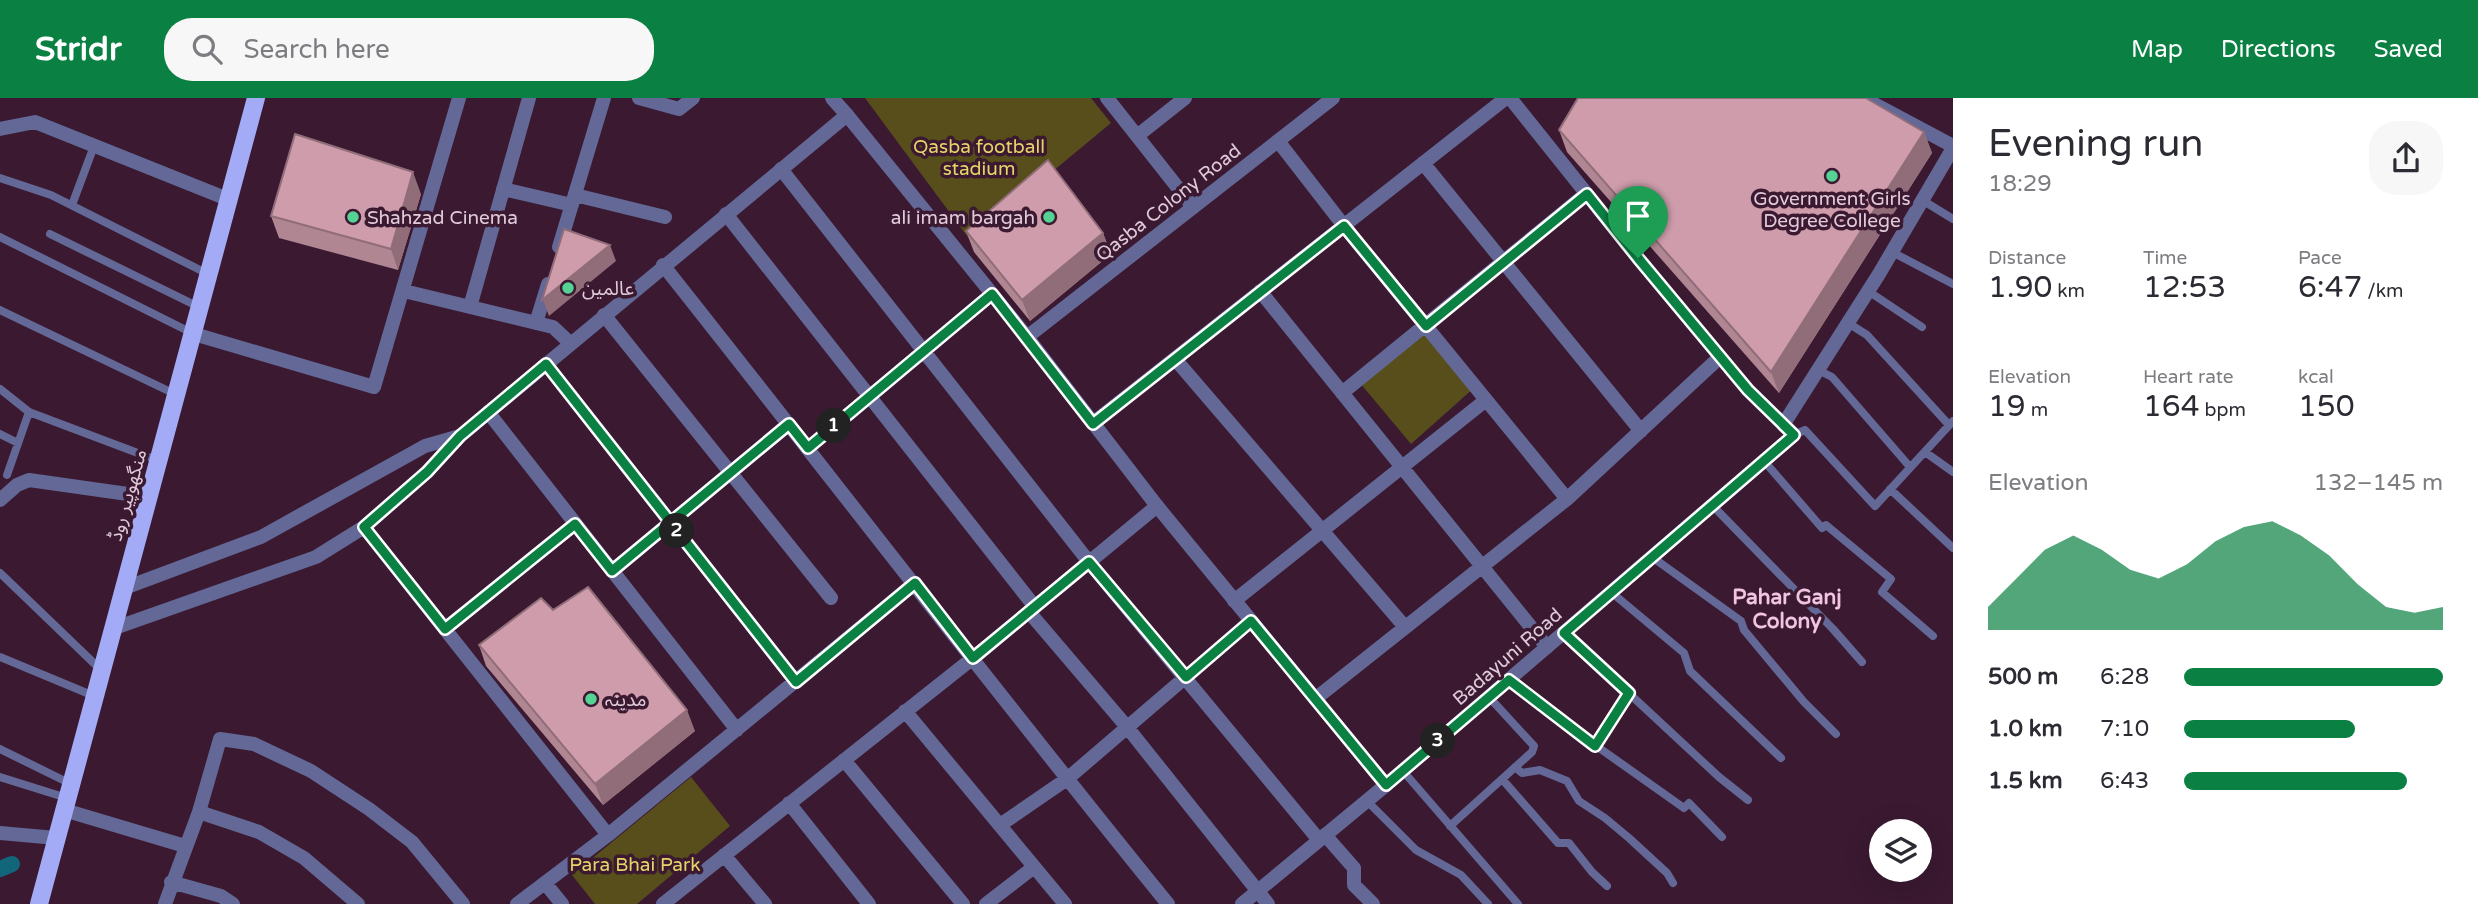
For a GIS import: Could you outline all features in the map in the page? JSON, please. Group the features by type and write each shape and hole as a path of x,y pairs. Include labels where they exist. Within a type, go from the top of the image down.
{"main road":[{"name":"منگھوپیر روڈ","path":"39,904 256,98"}],"street":[{"path":"194,334 374,387 459,98"},
{"path":"470,307 529,98"},
{"path":"536,323 604,98"},
{"path":"639,98 679,109 693,98"},
{"path":"832,98 1027,337 1157,506 1386,785"},
{"path":"1107,98 1193,207"},
{"path":"1137,136 1185,98"},
{"name":"Qasba Colony Road","path":"1027,337 1333,98"},
{"path":"1093,424 1508,98 1720,357 1748,390 1789,430"},
{"path":"1864,98 1953,148"},
{"path":"112,629 316,557 364,527 427,472 460,436 488,412 847,115"},
{"path":"0,129 35,122 230,200"},
{"path":"1278,141 1567,499"},
{"name":"Badayuni Road","path":"1242,904 1386,785 1764,461 1789,430 1818,370 1953,148"},
{"path":"1423,163 1641,431"},
{"path":"781,169 1089,562 1322,838 1354,868 1354,885 1373,904"},
{"path":"503,189 665,217"},
{"path":"1342,393 1587,194"},
{"path":"726,214 1032,609 1268,904"},
{"path":"663,265 1168,904"},
{"path":"404,290 552,327 570,343"},
{"path":"1260,292 1547,647"},
{"path":"808,448 992,294"},
{"path":"604,315 831,597"},
{"path":"1315,699 1567,499 1720,357"},
{"path":"1175,359 1405,628"},
{"path":"546,364 796,682"},
{"path":"1234,601 1486,400"},
{"path":"488,412 737,730"},
{"path":"612,571 789,424"},
{"path":"122,589 261,537 425,446 460,436"},
{"path":"0,500 8,478 149,497"},
{"path":"664,904 973,658 1157,506"},
{"path":"445,629 575,524"},
{"path":"364,527 608,835"},
{"path":"517,904 608,835 915,583"},
{"path":"1000,825 1067,779 1251,621"},
{"path":"905,711 1065,904"},
{"path":"165,904 199,812 220,738 254,744 311,771 369,809 412,842 463,904"},
{"path":"844,760 963,904"},
{"path":"67,797 186,846"},
{"path":"789,803 869,904"},
{"path":"199,812 259,832 304,858 358,904"},
{"path":"0,833 56,838"},
{"path":"724,855 765,904"},
{"path":"986,904 1034,867"},
{"path":"171,882 221,896 233,904"},
{"path":"545,883 562,904"}],"lane":[{"path":"72,205 94,146"},
{"path":"0,178 51,195 210,275"},
{"path":"1922,200 1953,219"},
{"path":"50,234 201,309"},
{"path":"0,237 194,334"},
{"path":"1892,252 1953,284"},
{"path":"1868,291 1922,327"},
{"path":"0,310 177,395"},
{"path":"1789,430 1805,430 1875,506 1951,423 1867,335 1848,323"},
{"path":"1818,370 1832,377 1910,467"},
{"path":"0,389 29,412 159,461"},
{"path":"8,478 29,412"},
{"path":"0,434 18,443"},
{"path":"1925,452 1953,472"},
{"path":"1764,461 1822,528 1826,525 1891,579 1882,592 1933,636"},
{"path":"1890,489 1953,548"},
{"path":"1712,505 1862,662"},
{"path":"1652,557 1741,621 1744,630 1804,702 1836,734"},
{"path":"0,573 101,670"},
{"path":"1611,592 1684,653 1690,671 1781,758"},
{"path":"1564,633 1719,777 1748,800"},
{"path":"0,657 94,696"},
{"path":"1509,680 1595,746 1684,808 1689,803 1722,837"},
{"path":"1595,746 1629,693"},
{"path":"1450,826 1532,752 1534,746 1489,697"},
{"path":"0,749 67,797"},
{"path":"1516,767 1522,772 1540,770 1567,781 1579,801 1629,838 1667,873 1672,883"},
{"path":"1402,771 1518,904"},
{"path":"0,778 67,797"},
{"path":"1502,779 1559,843 1569,843 1607,886"},
{"path":"1367,801 1416,850 1461,874 1488,904"}],"green space":[{"name":"Qasba football stadium","path":"865,98 1091,98 1111,123 970,240"},
{"path":"1426,333 1475,387 1411,444 1360,383"},
{"name":"Para Bhai Park","path":"691,777 730,826 637,904 595,904 572,875"}],"building":[{"name":"Government Girls Degree College","path":"1578,98 1866,98 1924,132 1771,372 1559,130"},
{"name":"Shahzad Cinema","path":"295,134 413,172 391,249 271,216"},
{"name":"ali imam bargah","path":"1048,160 1103,233 1022,300 966,231"},
{"path":"564,229 610,245 542,300"},
{"name":"مدینہ","path":"588,587 687,710 595,784 479,645 541,598 553,610"}],"waterway":[{"path":"0,869 12,864"}],"place":[{"name":"Government Girls Degree College","path":"1832,176"},
{"name":"Shahzad Cinema","path":"353,217"},
{"name":"ali imam bargah","path":"1049,217"},
{"name":"عالمین","path":"568,288"},
{"name":"مدینہ","path":"591,699"}],"district":[{"name":"Pahar Ganj Colony","path":"1787,609"}],"route":[{"path":"1638,258 1587,194 1426,326 1344,226 1093,424 992,294 808,448 789,424 731,472 671,522 612,571 575,524 445,629 364,527 427,472 460,436 546,364 671,522 796,682 915,583 973,658 1089,562 1186,677 1251,621 1386,785 1509,680 1595,746 1629,693 1564,633 1794,435 1748,390 1638,258"}]}
